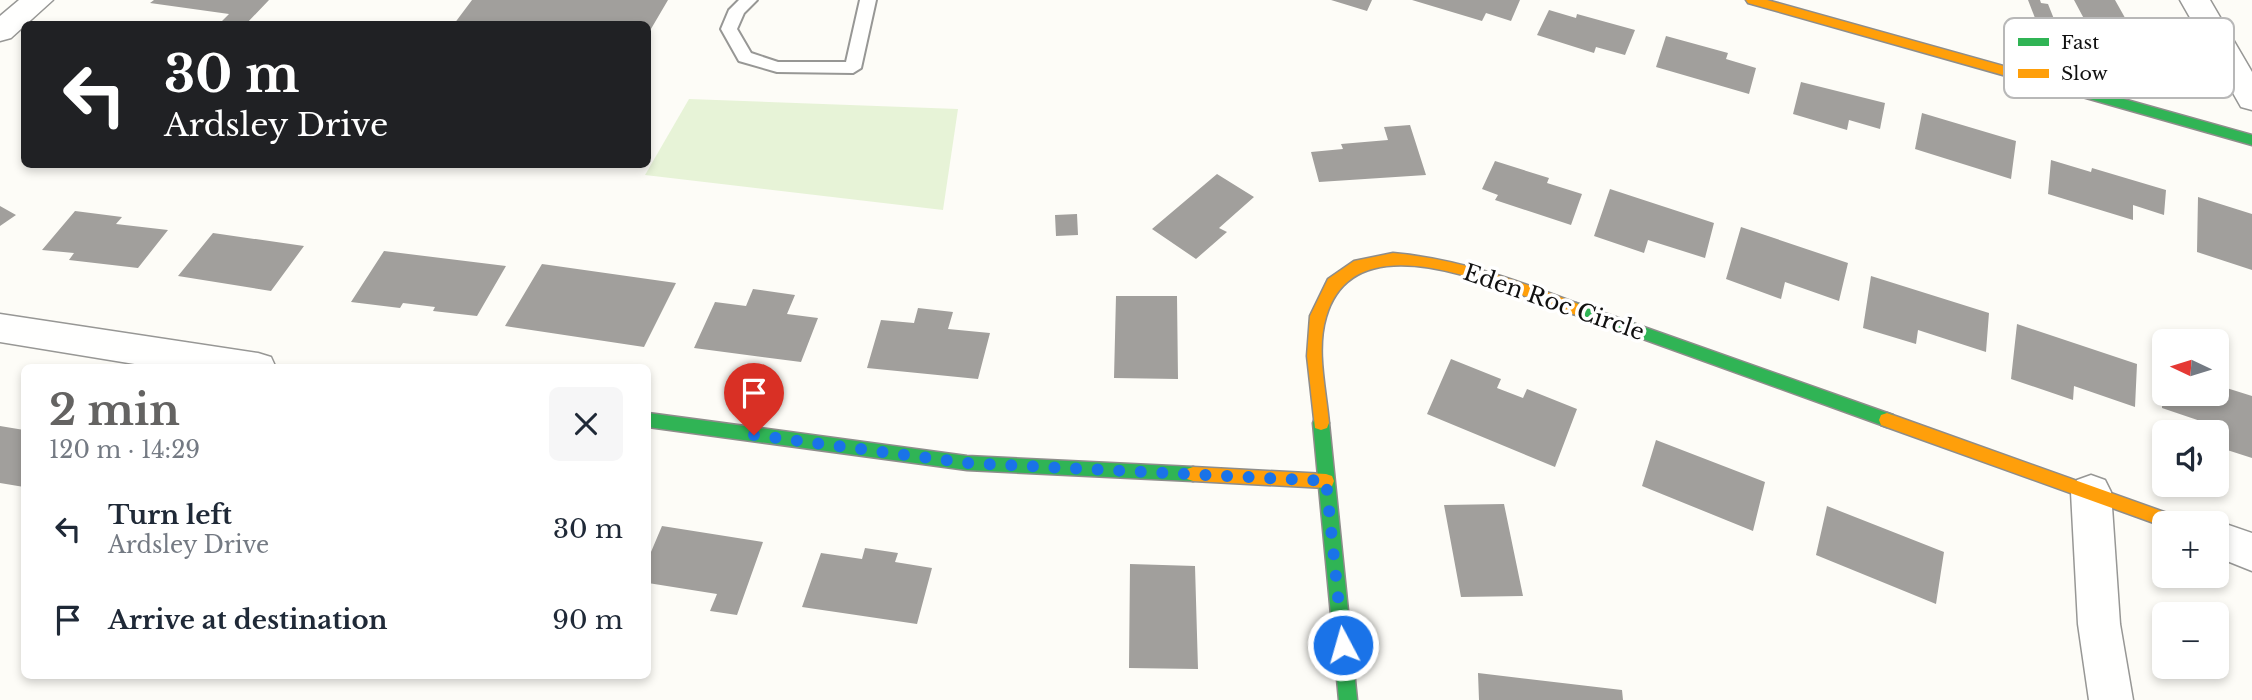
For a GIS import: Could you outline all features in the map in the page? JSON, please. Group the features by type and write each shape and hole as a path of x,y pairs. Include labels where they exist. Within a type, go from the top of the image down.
{"street":[{"path":"0,31 38,0"},
{"path":"1752,0 1800,7 2004,67"},
{"path":"2195,0 2205,18"},
{"path":"2234,68 2252,99"},
{"path":"2109,98 2252,140"},
{"name":"Eden Roc Circle","path":"1348,700 1315,357 1318,315 1325,296 1343,270 1369,260 1406,258 1466,270 2152,515"},
{"path":"0,328 232,364"},
{"path":"651,420 967,463 1326,481"},
{"path":"2091,492 2099,624 2111,700"},
{"path":"2229,543 2252,552"}],"lane":[{"path":"749,0 737,10 729,29 745,57 777,66 853,68 868,0"}],"green space":[{"path":"689,99 958,109 943,210 645,175"}],"building":[{"path":"154,0 269,0 249,21 222,21 229,14 150,3"},
{"path":"472,0 668,0 651,29 651,21 456,21"},
{"path":"1331,0 1372,0 1367,11"},
{"path":"1412,0 1520,0 1511,21 1486,13 1482,21"},
{"path":"2028,0 2040,0 2041,3 2048,4 2054,18 2035,18"},
{"path":"2074,0 2115,0 2125,18 2084,18"},
{"path":"1549,10 1576,18 1577,14 1635,30 1625,55 1596,47 1594,53 1537,35"},
{"path":"1666,36 1728,53 1726,59 1756,68 1749,94 1656,67"},
{"path":"1801,82 1885,103 1880,129 1849,120 1847,130 1793,114"},
{"path":"1922,113 2016,141 2011,179 1915,149"},
{"path":"1410,125 1426,175 1319,182 1311,152 1343,149 1341,144 1388,140 1384,127"},
{"path":"2051,160 2091,172 2092,168 2166,190 2164,215 2133,205 2133,220 2048,194"},
{"path":"1495,161 1549,178 1547,183 1582,194 1571,225 1495,200 1498,195 1482,189"},
{"path":"1217,174 1254,197 1219,228 1227,232 1196,259 1152,229"},
{"path":"1610,189 1714,223 1705,258 1648,240 1644,253 1594,236"},
{"path":"2198,197 2252,214 2252,270 2197,252"},
{"path":"0,206 16,215 0,226"},
{"path":"75,211 122,217 116,224 168,230 138,268 69,260 74,253 42,250"},
{"path":"1077,214 1078,235 1056,236 1055,215"},
{"path":"1741,227 1848,263 1839,301 1785,282 1781,299 1726,279"},
{"path":"213,233 304,246 271,291 178,276"},
{"path":"384,251 506,266 477,316 433,311 435,307 403,303 400,308 351,302"},
{"path":"542,264 676,283 644,347 505,326"},
{"path":"1871,276 1989,313 1986,352 1918,330 1916,344 1863,328"},
{"path":"753,289 795,295 787,314 818,318 801,362 694,348 715,302 746,306"},
{"path":"1116,296 1177,296 1178,379 1114,378"},
{"path":"918,308 953,312 948,329 990,333 978,379 867,368 881,320 914,323"},
{"path":"2017,324 2137,364 2135,407 2074,386 2073,400 2011,379"},
{"path":"1451,359 1501,379 1497,388 1523,398 1527,389 1577,409 1555,467 1427,414"},
{"path":"2230,389 2252,396 2252,458 2229,451 2229,420 2197,420 2162,408 2230,406"},
{"path":"0,426 21,430 21,486 0,483"},
{"path":"1656,440 1765,482 1753,531 1642,486"},
{"path":"1504,504 1523,596 1461,597 1444,505"},
{"path":"1827,506 1944,552 1936,604 1816,555"},
{"path":"662,526 763,542 737,615 710,611 717,594 651,583 651,552"},
{"path":"865,548 898,553 895,562 932,568 917,624 802,607 821,553 862,559"},
{"path":"1130,564 1195,566 1198,669 1129,668"},
{"path":"1478,673 1622,690 1623,700 1479,700"}],"traffic: fast":[{"path":"2102,98 2252,140"},
{"path":"1576,309 1887,420"},
{"path":"651,420 967,463 1193,474"},
{"path":"1321,423 1348,700"}],"traffic: slow":[{"path":"1752,0 2004,71"},
{"path":"1321,423 1315,356 1318,316 1333,283 1359,265 1393,259 1432,262 1512,285 1576,309"},
{"path":"1887,420 2152,515"},
{"path":"1193,474 1326,481"}],"route":[{"path":"754,435 967,463 1326,481 1343,645"}]}
